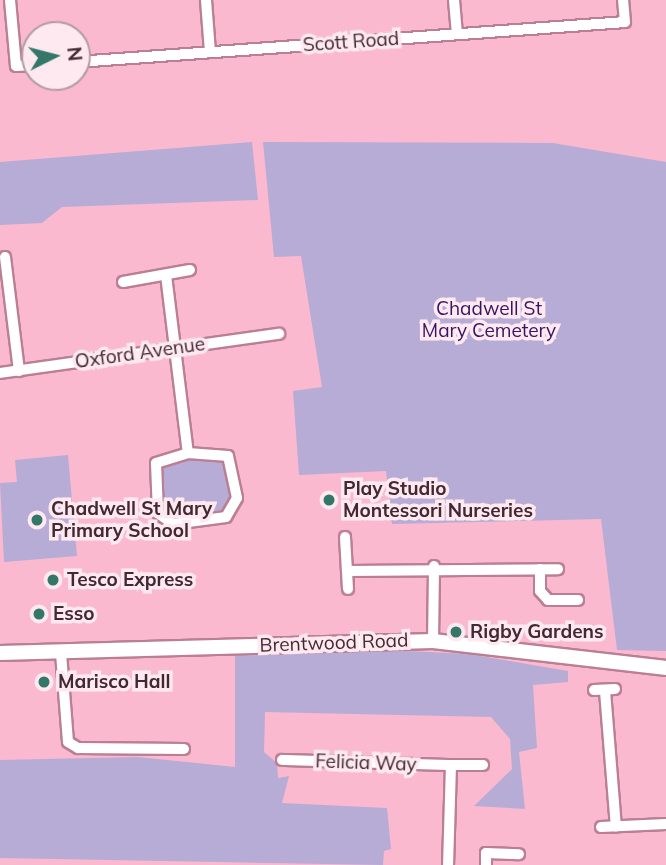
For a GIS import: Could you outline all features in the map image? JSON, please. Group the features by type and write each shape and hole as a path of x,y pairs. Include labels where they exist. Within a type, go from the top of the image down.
{"street":[{"path":"10,0 16,66 21,66"},
{"path":"206,0 210,52"},
{"path":"454,0 457,34"},
{"name":"Scott Road","path":"91,61 625,22 623,0"},
{"path":"5,257 19,371"},
{"path":"123,282 190,271"},
{"path":"166,275 188,453"},
{"name":"Oxford Avenue","path":"0,373 279,334"},
{"path":"188,453 228,456 237,498 226,517 173,524 158,513 156,463 188,453"},
{"path":"345,537 348,589"},
{"path":"348,570 433,566 558,569"},
{"path":"433,566 433,641"},
{"path":"540,569 540,591 548,600 578,600"},
{"name":"Brentwood Road","path":"0,653 433,641 666,668"},
{"path":"61,653 68,742 78,748 184,749"},
{"path":"605,690 616,827"},
{"name":"Felicia Way","path":"282,760 483,765"},
{"path":"448,865 451,765"},
{"path":"601,827 666,824"},
{"path":"485,865 486,853 519,854"}],"green space":[{"path":"252,142 258,200 62,207 42,223 0,225 0,162"},
{"name":"Chadwell St Mary Cemetery","path":"263,142 553,143 666,162 666,651 617,650 601,519 392,524 386,471 299,475 293,391 322,387 301,256 274,257"},
{"name":"Chadwell St Mary Primary School","path":"68,455 77,556 4,562 0,483 17,482 15,460"},
{"path":"166,455 228,456 237,498 226,517 164,520 156,463"},
{"path":"366,649 469,654 568,671 568,682 533,685 537,748 519,752 525,809 474,806 512,769 510,739 491,717 265,712 264,752 277,763 278,778 289,776 282,803 387,808 391,849 384,851 383,865 0,858 0,760 138,757 235,767 235,656"}],"place":[{"name":"Play Studio Montessori Nurseries","path":"329,500"},
{"name":"Chadwell St Mary Primary School","path":"37,520"},
{"name":"Tesco Express","path":"53,580"},
{"name":"Esso","path":"39,614"},
{"name":"Rigby Gardens","path":"456,632"},
{"name":"Marisco Hall","path":"44,682"}]}
